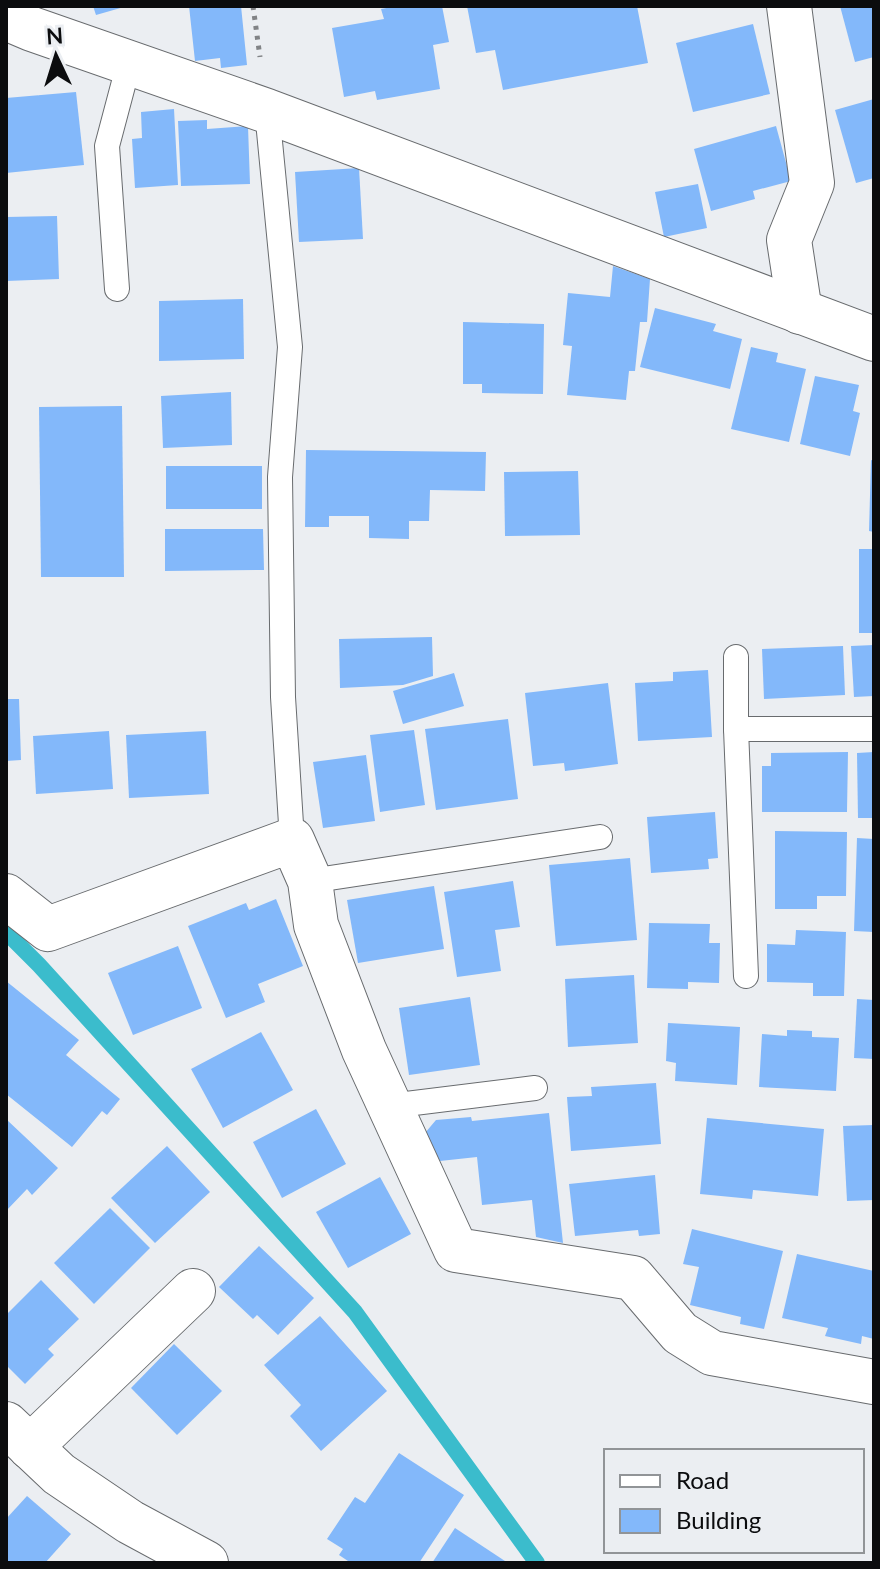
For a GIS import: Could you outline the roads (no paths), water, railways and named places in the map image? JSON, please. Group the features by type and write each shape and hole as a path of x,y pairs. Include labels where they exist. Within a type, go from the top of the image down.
{"street":[{"path":"789,6 812,183 789,240 800,312"},
{"path":"6,18 267,111 874,339"},
{"path":"6,896 48,929 292,840 310,881 316,925 364,1050 456,1250 633,1278 680,1333 712,1353 874,1382"},
{"path":"193,1291 18,1435 59,1474 130,1522 206,1563"}],"lane":[{"path":"117,289 107,146 129,63"},
{"path":"267,111 290,347 280,477 283,697 292,840"},
{"path":"736,657 746,976"},
{"path":"736,729 874,729"},
{"path":"310,881 600,837"},
{"path":"390,1106 535,1088"}],"waterway":[{"path":"6,932 355,1312 537,1563"}]}
